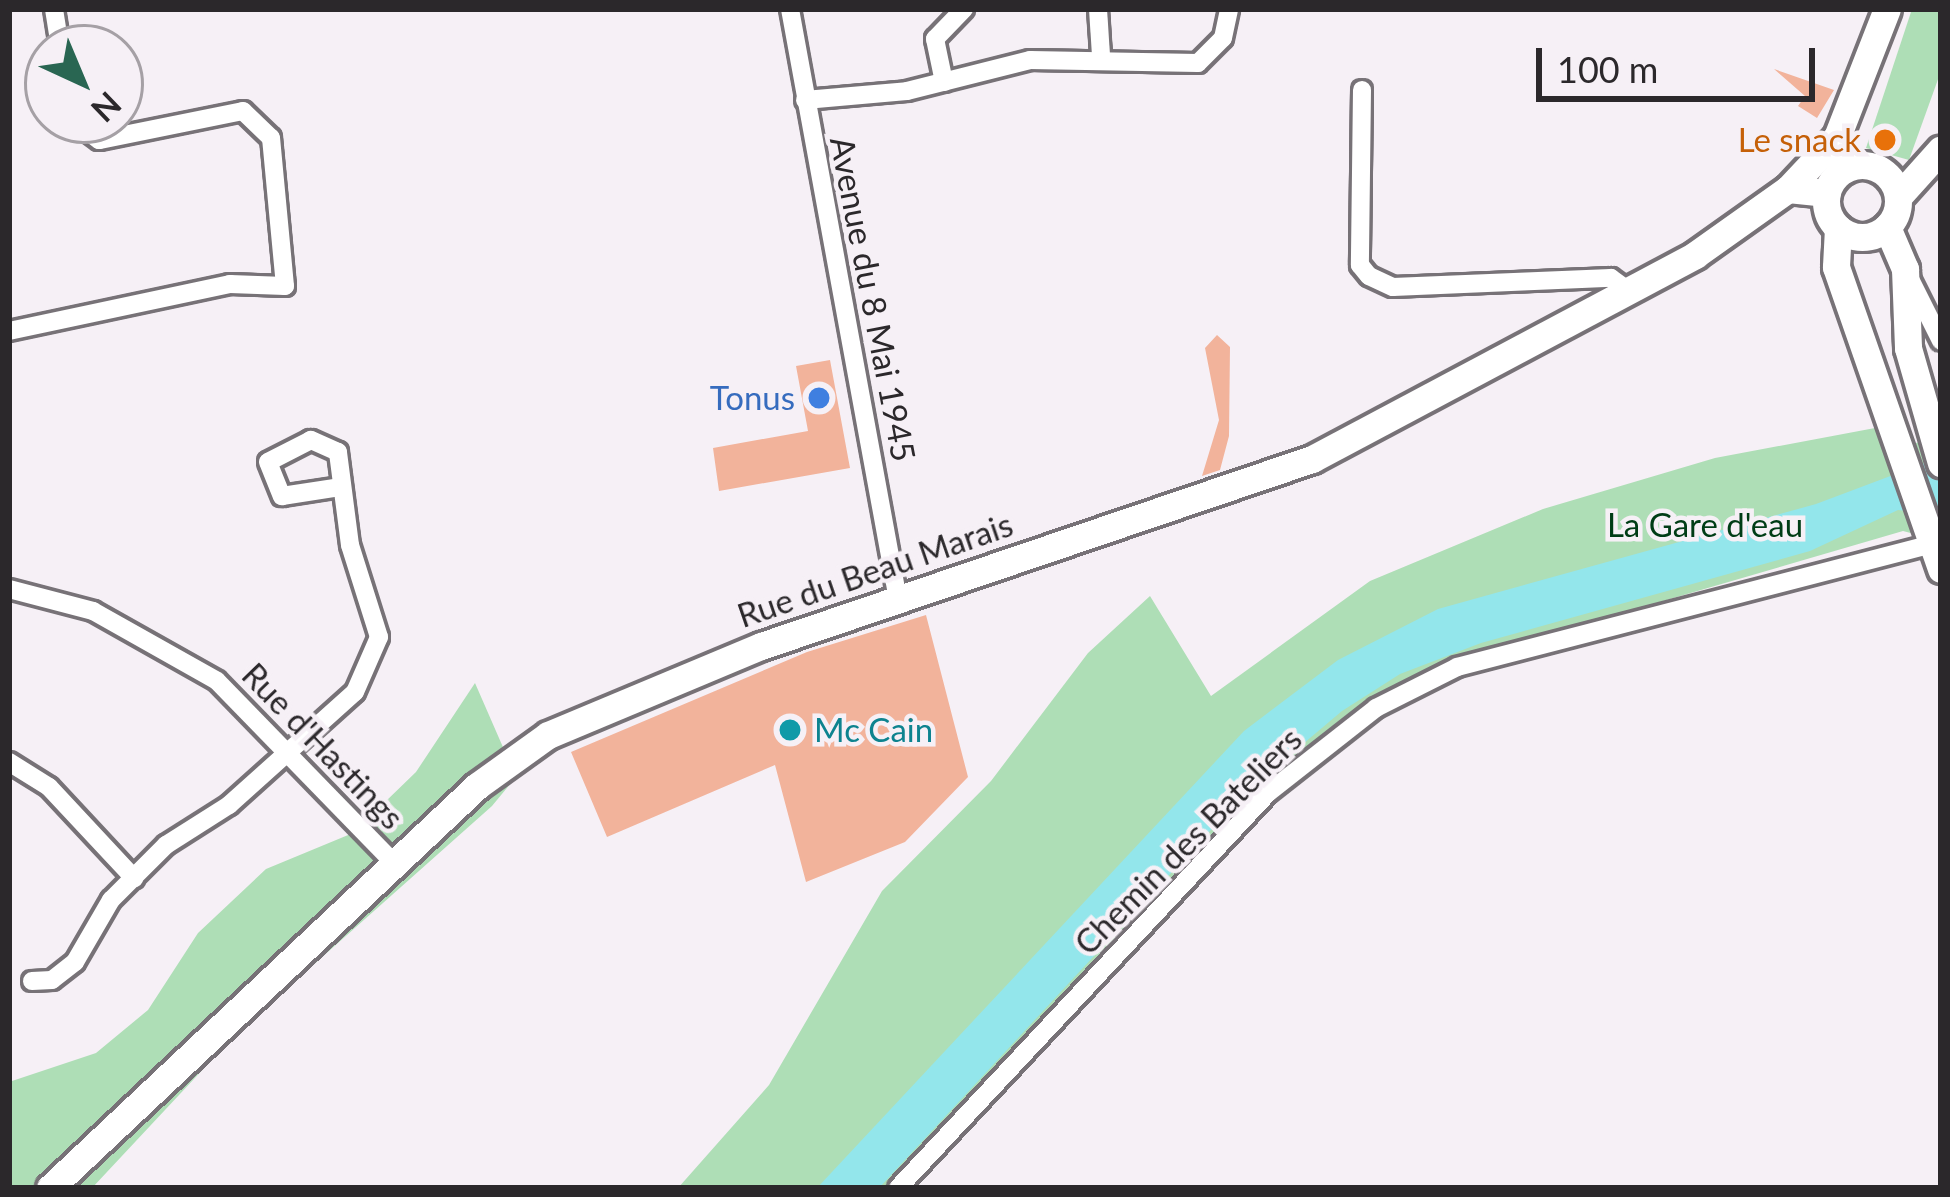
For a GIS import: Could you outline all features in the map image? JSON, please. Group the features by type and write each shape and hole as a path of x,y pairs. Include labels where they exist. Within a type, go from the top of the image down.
{"street":[{"name":"Avenue du 8 Mai 1945","path":"790,9 898,600"},
{"path":"944,82 935,39 964,9"},
{"path":"1098,9 1101,55"},
{"path":"805,100 944,82 1030,60 1101,55 1198,63 1223,38 1229,9"},
{"path":"1887,9 1837,137 1836,267 1903,446 1934,546"},
{"path":"1362,90 1360,265 1369,276 1393,287 1611,278 1630,291"},
{"path":"9,331 230,284 285,286 271,138 243,111 144,131"},
{"name":"Rue du Beau Marais","path":"50,1188 395,864 548,735 898,600 1312,459 1630,291 1788,189 1837,137"},
{"path":"1941,148 1898,197 1887,227 1941,341"},
{"path":"1788,189 1882,171 1898,197"},
{"path":"1838,228 1858,237 1887,227"},
{"path":"1905,269 1908,348 1941,463"},
{"path":"32,980 52,980 75,962 134,878 355,692 379,637 341,487"},
{"name":"Chemin des Bateliers","path":"898,1188 1269,792 1376,708 1457,667 1934,546"},
{"name":"Rue d'Hastings","path":"9,589 93,611 166,646 290,749 395,864"},
{"path":"9,763 50,787 134,878"}],"green space":[{"path":"1912,9 1941,9 1941,71 1909,160 1866,148"},
{"name":"La Gare d'eau","path":"1875,428 1885,453 1941,435 1941,541 1903,531 1478,655 1286,768 889,1188 678,1188 769,1085 882,891 991,781 1088,653 1150,596 1211,696 1370,581 1543,509 1715,458"},
{"path":"475,683 516,777 492,806 237,1033 92,1188 9,1188 9,1082 96,1053 148,1010 198,933 266,869 353,833 416,772"}],"water":[{"path":"1941,457 1941,515 1898,510 1810,551 1481,643 1400,674 1342,711 1246,792 879,1188 817,1188 1244,731 1338,660 1438,609 1816,504"}],"building":[{"path":"1774,69 1834,90 1817,118 1798,106 1805,96"},
{"path":"1217,335 1230,347 1229,436 1220,470 1202,476 1219,420 1205,348"},
{"name":"Tonus","path":"830,360 850,468 719,491 713,448 808,431 796,366"},
{"name":"Mc Cain","path":"926,615 968,777 905,842 806,882 775,765 607,837 571,752 807,652"}],"place":[{"name":"Le snack","path":"1885,140"},
{"name":"Tonus","path":"819,398"},
{"name":"Mc Cain","path":"790,730"}]}
